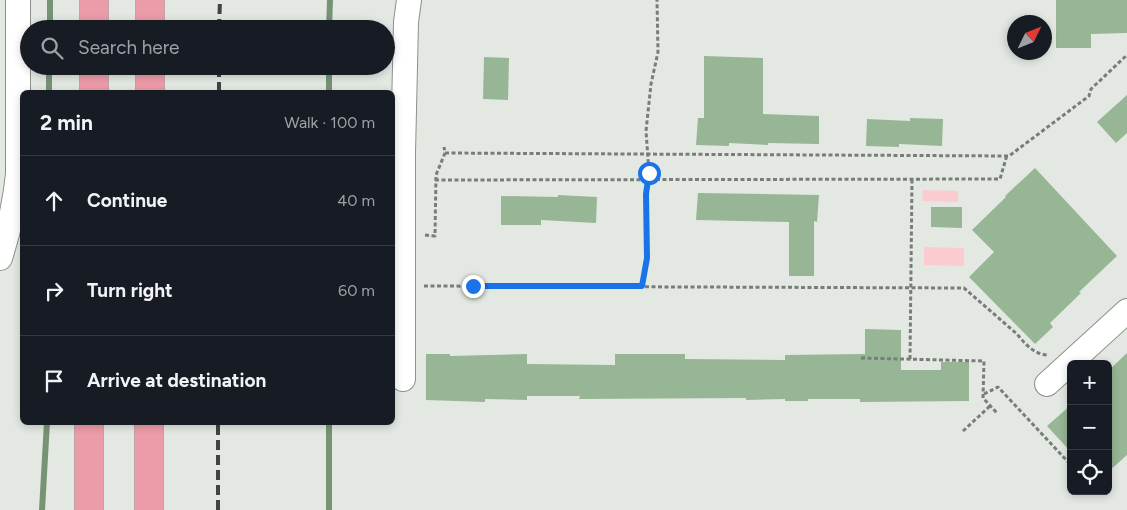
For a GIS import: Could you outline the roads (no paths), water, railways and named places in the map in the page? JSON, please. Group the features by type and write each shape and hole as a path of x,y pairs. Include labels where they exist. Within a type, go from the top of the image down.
{"highway":[{"path":"94,0 94,20"},
{"path":"150,0 150,20"},
{"path":"94,75 94,90"},
{"path":"150,75 150,90"},
{"path":"89,425 89,510"},
{"path":"149,425 149,510"}],"street":[{"path":"0,258 8,232 18,174 18,0"},
{"path":"404,379 403,153 406,22 409,0"},
{"path":"1048,384 1127,311"}],"waterway":[{"path":"50,0 50,20"},
{"path":"329,20 330,0"},
{"path":"49,75 49,90"},
{"path":"329,75 329,90"},
{"path":"42,510 47,425"},
{"path":"329,425 329,510"}],"railway":[{"path":"219,20 220,0"},
{"path":"219,75 219,90"},
{"path":"218,425 218,510"}]}
